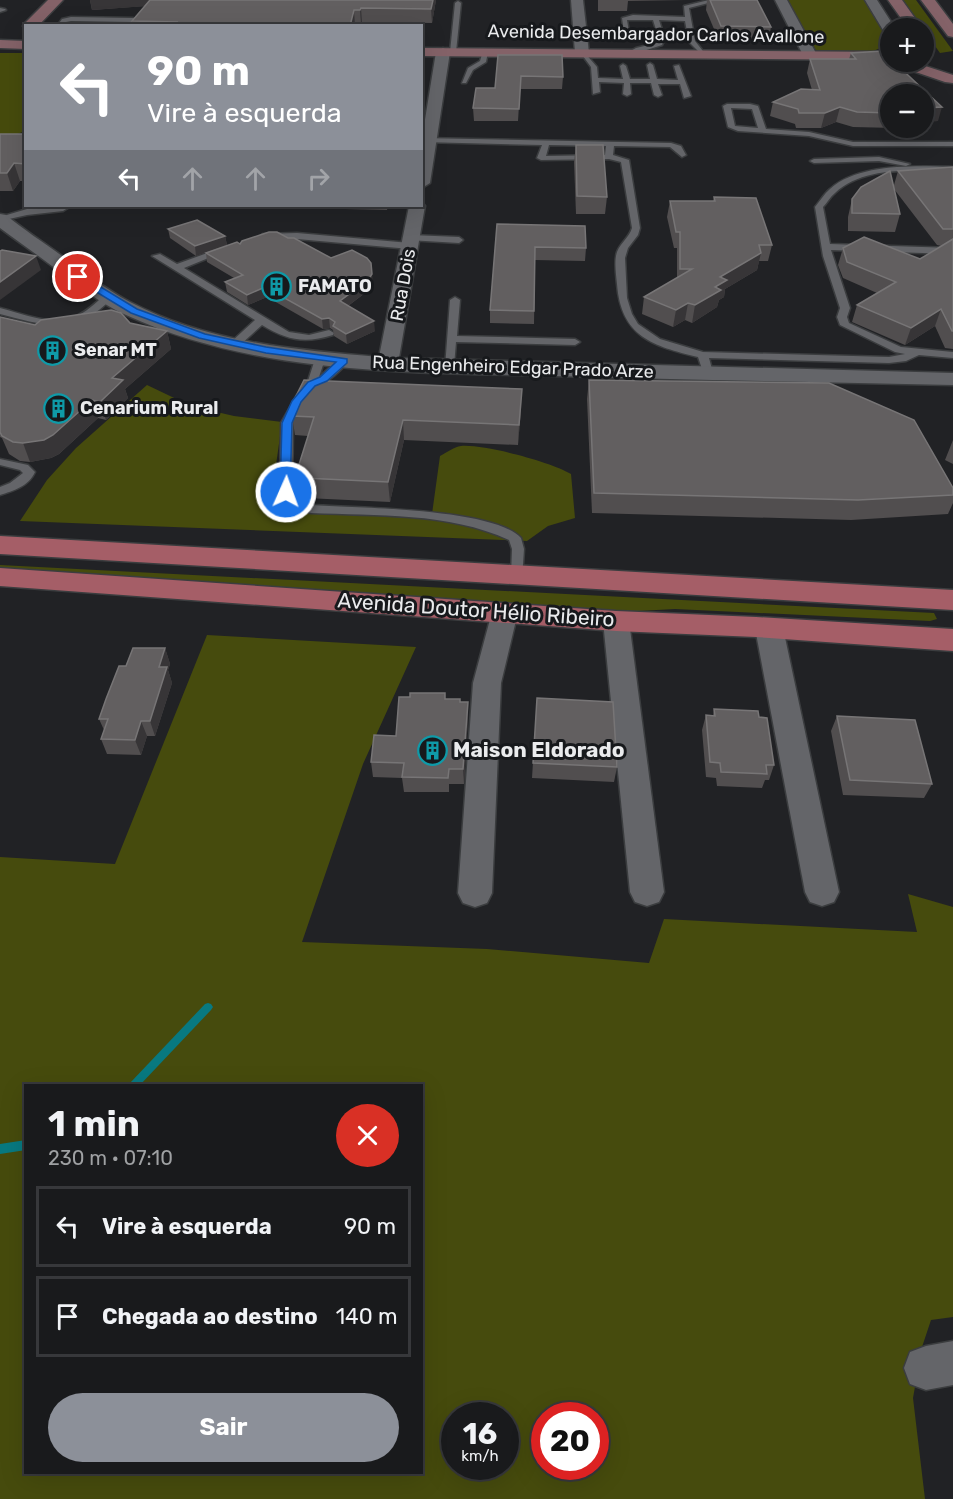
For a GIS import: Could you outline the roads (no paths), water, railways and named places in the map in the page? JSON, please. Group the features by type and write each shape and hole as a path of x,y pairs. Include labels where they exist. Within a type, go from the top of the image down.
{"main road":[{"name":"Avenida Doutor Hélio Ribeiro","path":"0,545 517,576 950,608"},
{"name":"Avenida Doutor Hélio Ribeiro","path":"0,577 616,621 762,627 953,640"}],"street":[{"path":"32,24 56,0"},
{"path":"577,0 582,53"},
{"path":"781,0 810,55"},
{"path":"871,0 882,18"},
{"path":"895,0 908,18"},
{"path":"928,0 953,33"},
{"path":"12,45 24,32"},
{"path":"856,56 880,51"},
{"name":"Avenida Desembargador Carlos Avallone","path":"423,52 582,53 626,60 704,54 880,57"},
{"path":"423,169 425,141 448,52"},
{"path":"934,62 951,82"},
{"path":"926,72 951,82"},
{"name":"Rua Dois","path":"388,364 417,207"},
{"name":"Rua Engenheiro Edgar Prado Arze","path":"1,221 108,297 134,311 235,344 320,359 449,366 705,364 953,379"},
{"path":"475,893 487,683 505,612"},
{"path":"616,621 647,892"},
{"path":"762,627 782,788"},
{"path":"762,627 822,892"}],"lane":[{"path":"704,54 692,42 686,7 717,0"},
{"path":"448,52 458,3"},
{"path":"627,38 624,19 628,17 688,19"},
{"path":"627,94 626,60 661,43 656,19 660,18"},
{"path":"61,24 64,20 71,19 133,20 130,24"},
{"path":"464,82 470,69 483,62 485,52"},
{"path":"582,53 594,67 596,92"},
{"path":"650,65 658,95"},
{"path":"677,66 687,96"},
{"path":"596,80 682,82"},
{"path":"762,129 755,108 727,106 732,127 809,134 847,143 953,144"},
{"path":"425,141 668,145 678,148 681,154"},
{"path":"546,143 541,158 609,157 625,160 636,234 622,252 621,289 633,327 651,340 705,364 889,360 902,359 916,353"},
{"path":"609,157 610,144"},
{"path":"814,161 879,159 917,168"},
{"path":"953,169 917,168 889,171 854,179 834,189 819,207 826,247 845,308 842,317 845,325 893,348 916,353 953,355"},
{"path":"1,221 27,212 65,207"},
{"path":"249,241 284,235 411,242 459,240"},
{"path":"176,268 238,244"},
{"path":"826,247 953,251"},
{"path":"157,256 298,340 311,339 329,333"},
{"path":"0,311 53,323 67,323 80,318 108,297"},
{"path":"449,366 455,300"},
{"path":"235,344 261,320"},
{"path":"451,339 575,342"},
{"path":"320,359 312,384 297,401 287,423 286,492 290,498 296,504 311,509 448,517 499,529 515,538 518,549 517,576"},
{"path":"312,384 324,379 344,361"},
{"path":"0,462 24,467 28,472 27,477 15,486 0,491"}],"waterway":[{"path":"135,1084 208,1007"},
{"path":"0,1149 24,1145"}],"place":[{"name":"FAMATO","path":"277,286"},
{"name":"Senar MT","path":"53,350"},
{"name":"Cenarium Rural","path":"59,408"},
{"name":"Maison Eldorado","path":"432,750"}]}
